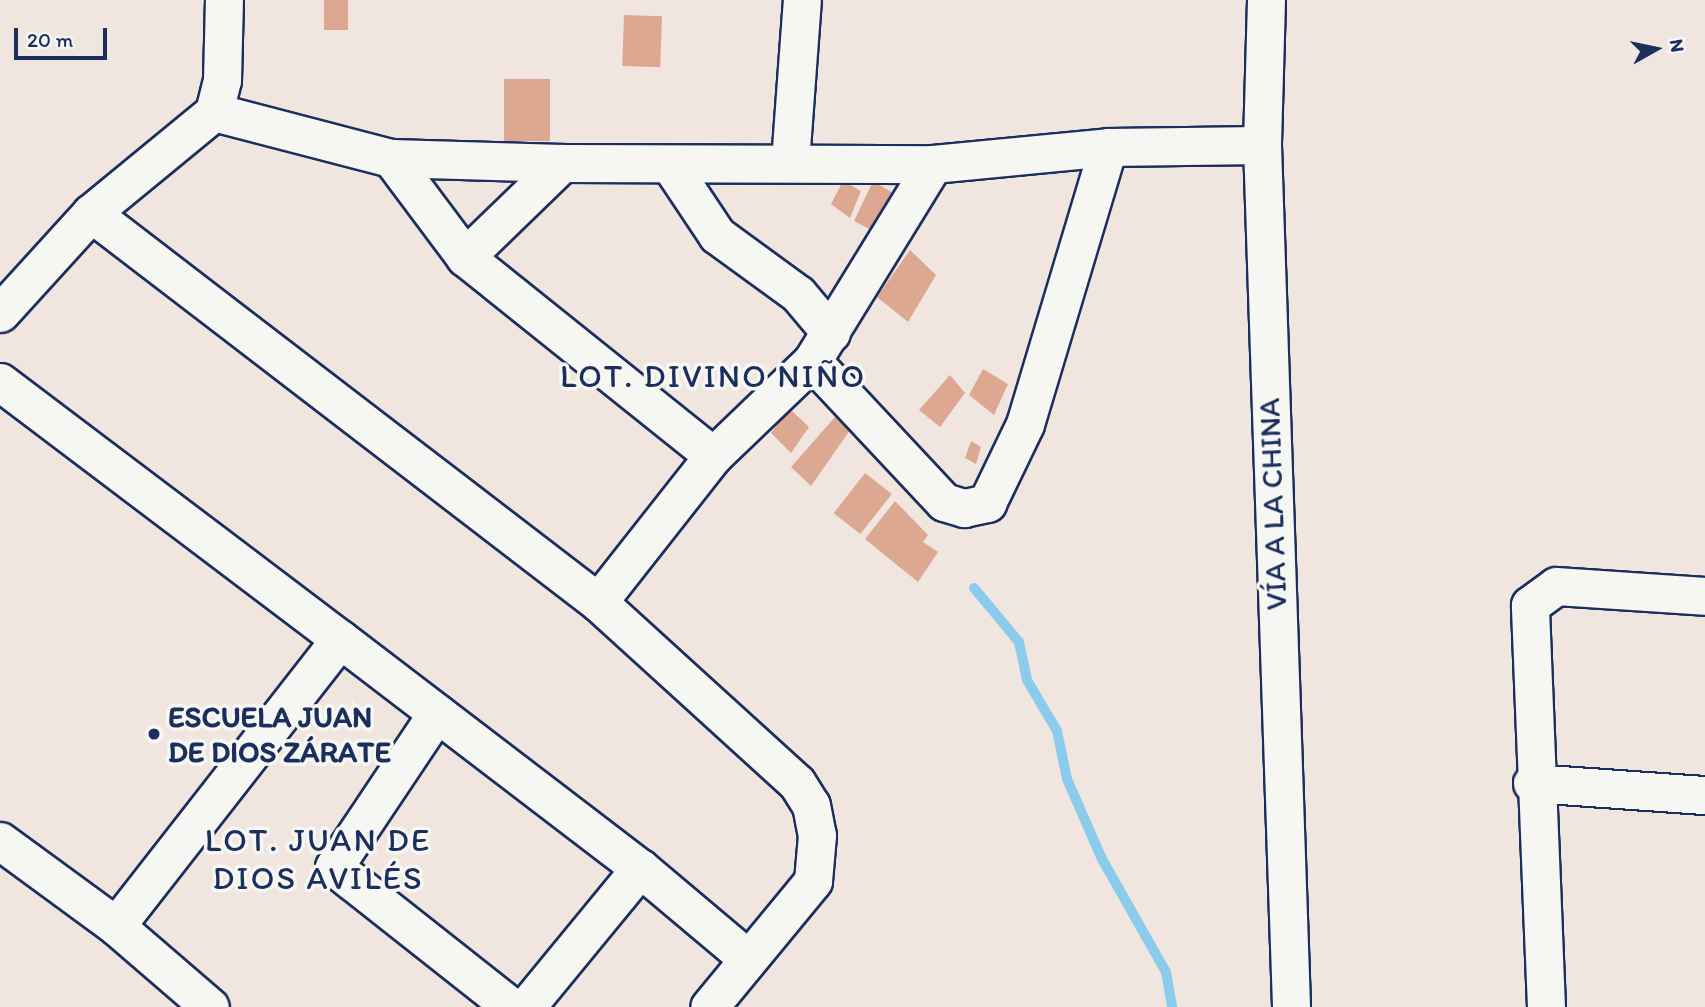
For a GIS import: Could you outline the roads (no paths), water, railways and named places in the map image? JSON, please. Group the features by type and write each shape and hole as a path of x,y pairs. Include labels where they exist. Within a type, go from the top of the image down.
{"street":[{"path":"0,313 91,214 214,112 222,80 223,0"},
{"path":"790,162 802,0"},
{"name":"VÍA A LA CHINA","path":"1266,0 1262,145 1292,1007"},
{"path":"214,112 391,158 671,166 790,162 933,164 1108,147 1262,145"},
{"path":"671,166 716,235 798,294 822,347 944,502 964,508 987,503 1025,424 1108,147"},
{"path":"391,158 465,257 713,456"},
{"path":"465,257 562,163"},
{"path":"598,602 713,456 822,347 933,164"},
{"path":"91,214 598,602 797,783 811,805 818,860 813,881 709,1007"},
{"path":"0,382 640,868 747,958"},
{"path":"1546,1007 1532,783 1527,635 1536,595 1556,586 1705,596"},
{"path":"116,926 340,639"},
{"path":"438,713 334,867 511,1007"},
{"path":"1532,783 1705,795"},
{"path":"0,841 116,926 210,1007"},
{"path":"526,1007 640,868"}],"waterway":[{"path":"974,588 1019,642 1027,680 1057,731 1067,779 1102,859 1166,972 1172,1007"}],"place":[{"name":"ESCUELA JUAN DE DIOS ZÁRATE","path":"154,734"}],"district":[{"name":"LOT. DIVINO NIÑO","path":"713,376"},
{"name":"LOT. JUAN DE DIOS AVILÉS","path":"318,859"}]}
